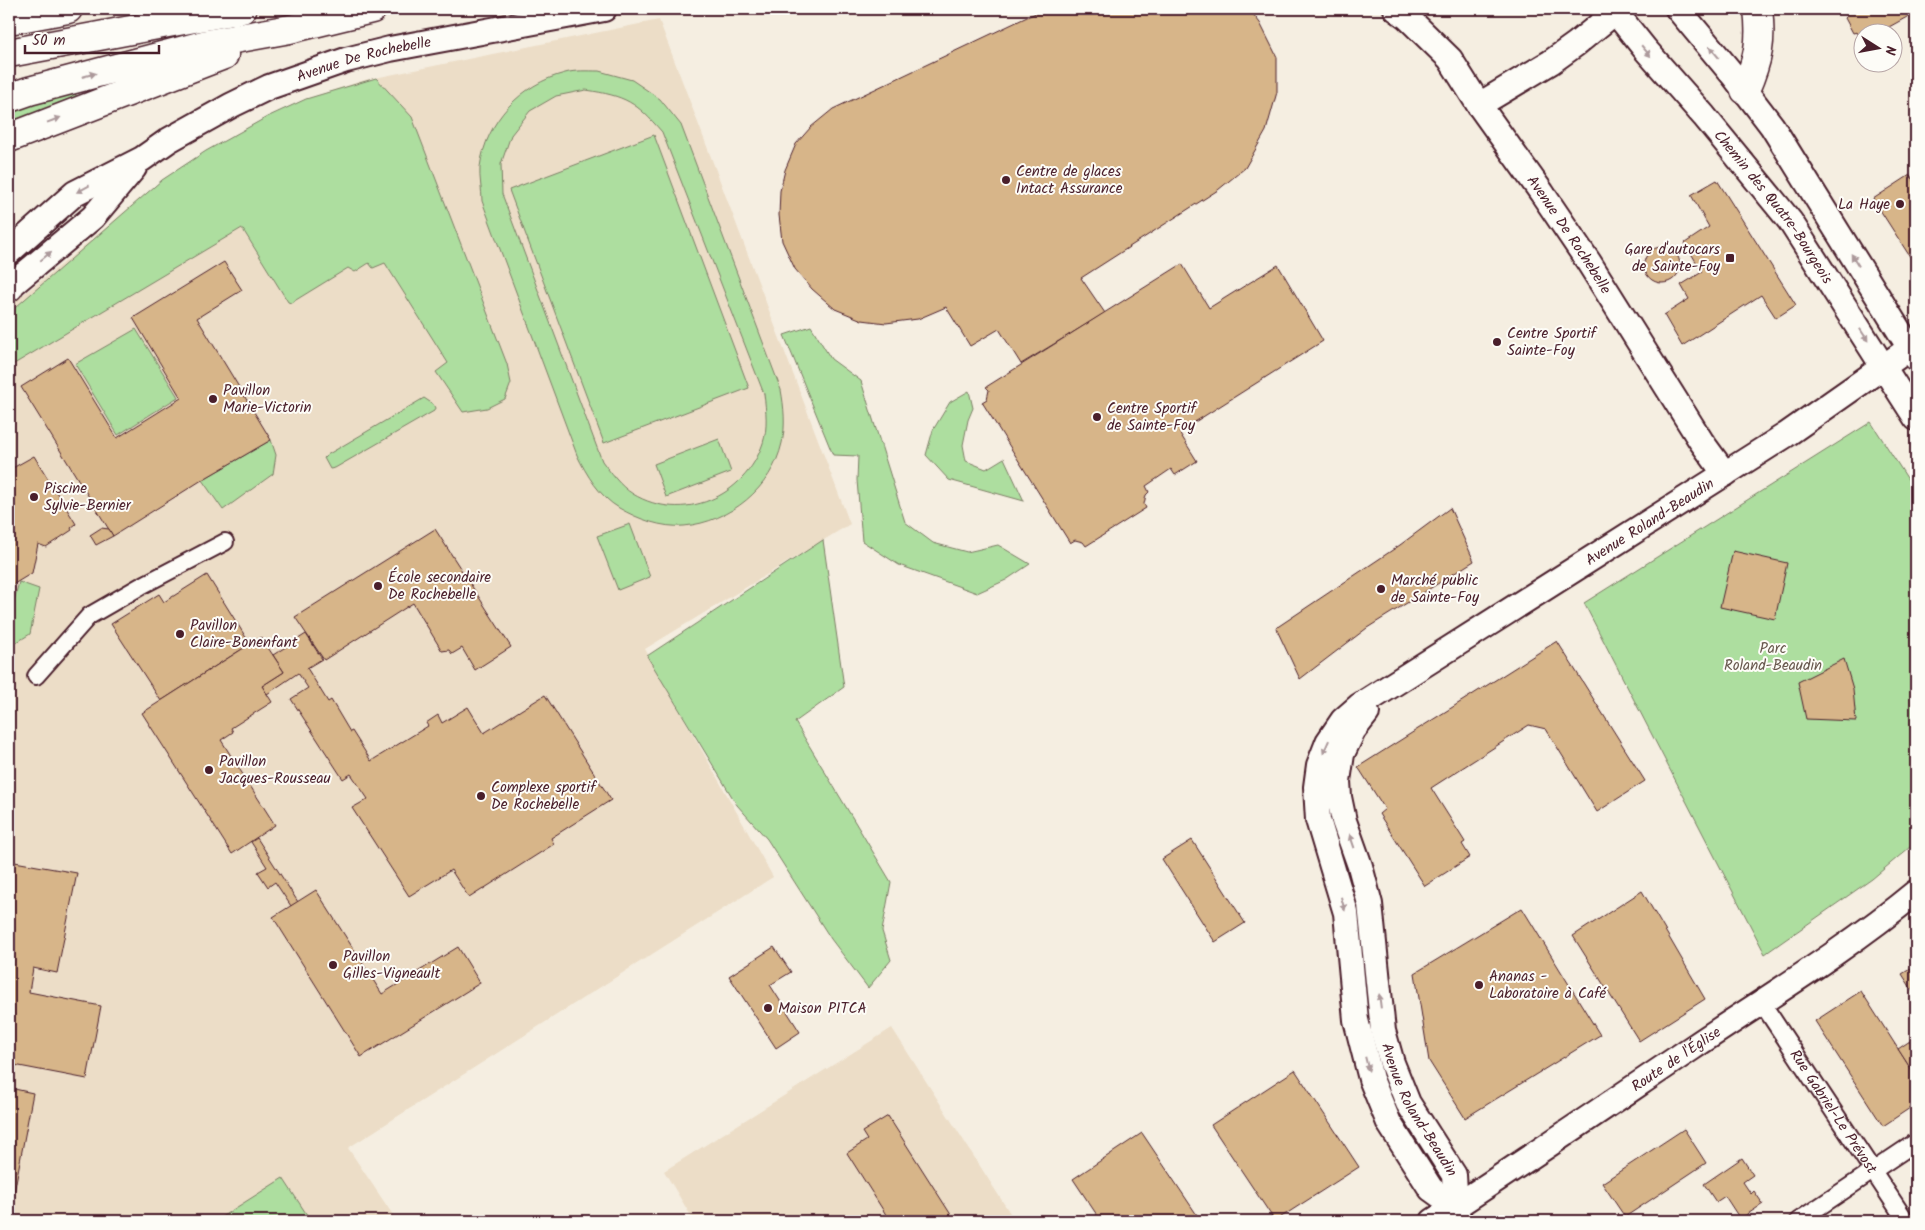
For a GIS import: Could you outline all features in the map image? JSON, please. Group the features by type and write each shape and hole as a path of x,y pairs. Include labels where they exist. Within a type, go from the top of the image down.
{"highway":[{"path":"9,20 68,9"},
{"path":"9,53 242,9"},
{"path":"9,98 207,44 290,29 372,9"},
{"path":"1744,90 1753,70 1760,44 1758,9"},
{"path":"9,138 290,29"}],"street":[{"name":"Avenue De Rochebelle","path":"9,252 75,194 142,159 169,140 269,87 346,60 390,49 604,9"},
{"name":"Avenue De Rochebelle","path":"1396,9 1408,17 1450,60 1588,262 1701,441 1725,474"},
{"path":"1678,9 1777,134 1914,350"},
{"path":"1479,105 1551,62 1616,10"},
{"name":"Chemin des Quatre-Bourgeois","path":"1616,10 1644,49 1704,116 1790,221 1916,418"},
{"name":"Avenue De Rochebelle","path":"9,287 93,217 142,159"},
{"name":"Avenue Roland-Beaudin","path":"1461,1214 1454,1175 1408,1103 1392,1063 1384,1031 1370,904 1360,866 1344,821 1339,796 1338,781 1342,754 1353,731 1385,690 1786,435 1884,366 1914,350"},
{"path":"36,676 89,616 225,542"},
{"name":"Route de l'Église","path":"1433,1221 1461,1214 1887,916 1916,892"},
{"name":"Rue Gabriel-Le Prévost","path":"1762,1003 1906,1221"},
{"path":"1798,1221 1916,1142"}],"shaded area":[{"name":"École secondaire De Rochebelle","path":"659,20 850,524 645,649 773,877 348,1148 397,1221 9,1221 9,306 162,180 206,151 267,117 306,99 365,80"},
{"path":"892,1028 1015,1221 694,1221 664,1171"}],"green space":[{"path":"599,71 632,80 660,99 681,125 781,390 784,430 777,459 769,474 759,488 733,510 701,523 667,526 642,519 612,503 589,477 577,455 482,201 480,167 484,150 490,134 508,107 520,95 549,78 569,72","holes":["586,90 611,95 629,102 645,114 662,132 764,394 766,431 763,443 754,462 742,478 727,491 710,500 691,505 672,506 652,503 628,491 612,475 602,461 502,194 501,164 511,135 530,111 556,96"]},
{"path":"376,78 412,117 507,364 511,383 505,399 487,408 463,412 436,372 448,363 385,263 373,268 369,263 355,272 348,268 291,303 288,302 242,228 9,367 9,313 162,180 206,151 267,117 306,99"},
{"path":"73,88 77,98 25,117 9,125 9,112"},
{"path":"654,135 749,388 604,443 509,190"},
{"path":"811,326 831,359 861,381 905,522 933,543 967,552 998,545 1030,564 1006,580 977,593 899,565 862,541 857,480 858,456 833,455 784,335"},
{"path":"136,329 178,397 118,435 75,364"},
{"path":"969,391 973,408 968,420 963,445 966,461 986,469 1004,458 1024,501 949,480 926,455 933,430 950,402"},
{"path":"424,398 433,404 434,411 335,468 330,469 324,458 327,455"},
{"name":"Parc Roland-Beaudin","path":"1871,422 1916,492 1916,842 1872,879 1765,954 1584,603"},
{"path":"719,439 731,472 666,497 654,464"},
{"path":"271,440 276,455 273,474 223,510 202,480"},
{"path":"630,524 650,577 618,590 597,536"},
{"path":"823,540 844,687 795,722 891,882 882,931 891,960 868,988 831,939 767,839 737,805 647,656"},
{"path":"19,582 39,589 30,634 9,647 9,619"},
{"path":"283,1178 311,1221 215,1221"}],"building":[{"name":"Centre de glaces Intact Assurance","path":"1044,9 1249,9 1260,23 1277,57 1277,92 1266,131 1245,168 1218,190 1081,278 1105,313 1021,364 999,329 970,346 946,307 918,319 886,323 862,320 835,309 812,289 795,269 782,241 779,215 780,191 785,170 796,144 811,127 833,109"},
{"path":"1843,9 1916,9 1916,12 1898,22 1852,22 1852,31 1845,18 1847,16"},
{"path":"1910,175 1916,184 1916,266 1873,199"},
{"name":"Gare d'autocars de Sainte-Foy","path":"1717,180 1796,305 1776,318 1761,295 1682,346 1664,315 1689,299 1681,285 1702,272 1685,243 1709,227 1691,195"},
{"path":"1662,247 1669,248 1675,252 1679,258 1679,272 1675,278 1669,282 1662,283 1655,282 1649,278 1645,272 1644,265 1645,258 1649,252 1655,248"},
{"name":"Pavillon Marie-Victorin","path":"224,262 242,290 197,318 271,440 202,480 113,536 21,387 68,358 117,438 181,398 133,318"},
{"name":"Centre Sportif de Sainte-Foy","path":"1182,264 1209,308 1278,265 1323,341 1179,432 1197,461 1175,475 1171,469 1146,486 1149,492 1146,495 1144,504 1146,508 1086,546 1083,542 1075,540 1070,543 982,402 987,399 989,390 986,387"},
{"name":"Piscine Sylvie-Bernier","path":"34,456 76,524 71,528 72,530 46,547 38,544 32,573 9,587 9,470"},
{"name":"Marché public de Sainte-Foy","path":"1450,508 1474,561 1367,628 1300,679 1276,628 1400,545"},
{"path":"101,528 109,529 113,536 96,545 90,535"},
{"path":"435,529 511,647 475,670 462,648 452,654 449,650 442,651 413,603 324,660 295,617"},
{"path":"1733,551 1787,563 1775,619 1720,607"},
{"name":"Pavillon Claire-Bonenfant","path":"207,575 250,644 161,701 111,624 159,594 164,602"},
{"name":"Complexe sportif De Rochebelle","path":"306,634 322,659 307,668 328,702 331,700 350,732 352,731 371,761 428,726 426,723 438,715 442,723 468,707 484,733 545,695 611,800 551,838 554,844 469,898 451,870 409,896 352,808 368,799 351,774 343,779 291,699 308,688 298,673 267,694 262,686 284,672 273,655"},
{"name":"Pavillon Jacques-Rousseau","path":"261,637 284,672 262,686 272,702 231,728 233,732 221,740 275,825 232,854 142,713"},
{"path":"1557,641 1645,781 1597,812 1546,729 1529,725 1431,788 1465,842 1462,844 1470,857 1425,886 1379,814 1385,809 1358,767"},
{"path":"1844,659 1853,689 1856,721 1806,719 1798,682"},
{"path":"257,838 298,902 291,906 275,882 268,887 258,872 267,867 251,842"},
{"path":"1192,840 1245,923 1215,942 1162,859"},
{"path":"9,861 77,873 57,973 33,968 29,992 101,1006 87,1079 14,1065 10,1088 33,1093 9,1219"},
{"name":"Pavillon Gilles-Vigneault","path":"316,890 382,994 458,947 480,983 361,1057 273,917"},
{"path":"1642,891 1705,999 1639,1041 1573,936"},
{"path":"1522,908 1600,1035 1465,1118 1429,1061 1415,973"},
{"name":"Maison PITCA","path":"774,947 791,972 770,985 800,1032 776,1048 729,976"},
{"path":"1916,958 1916,996 1902,974 1915,966 1912,961"},
{"path":"1861,991 1916,1077 1916,1104 1883,1126 1815,1021"},
{"path":"1916,1037 1916,1077 1898,1049"},
{"path":"1295,1070 1359,1167 1275,1221 1211,1125"},
{"path":"888,1116 955,1221 890,1221 847,1153 867,1140 862,1132"},
{"path":"1684,1129 1706,1163 1625,1217 1602,1183"},
{"path":"1142,1133 1201,1221 1101,1221 1073,1179"},
{"path":"1742,1158 1753,1175 1743,1182 1751,1194 1754,1191 1763,1204 1740,1219 1725,1196 1716,1202 1704,1184"}],"place":[{"name":"Centre de glaces Intact Assurance","path":"1006,180"},
{"name":"La Haye","path":"1900,204"},
{"name":"Gare d'autocars de Sainte-Foy","path":"1730,258"},
{"name":"Centre Sportif Sainte-Foy","path":"1497,342"},
{"name":"Pavillon Marie-Victorin","path":"213,399"},
{"name":"Centre Sportif de Sainte-Foy","path":"1097,417"},
{"name":"Piscine Sylvie-Bernier","path":"34,497"},
{"name":"École secondaire De Rochebelle","path":"378,586"},
{"name":"Marché public de Sainte-Foy","path":"1381,589"},
{"name":"Pavillon Claire-Bonenfant","path":"180,634"},
{"name":"Pavillon Jacques-Rousseau","path":"209,770"},
{"name":"Complexe sportif De Rochebelle","path":"481,796"},
{"name":"Pavillon Gilles-Vigneault","path":"333,965"},
{"name":"Ananas - Laboratoire à Café","path":"1479,985"},
{"name":"Maison PITCA","path":"768,1008"}]}
